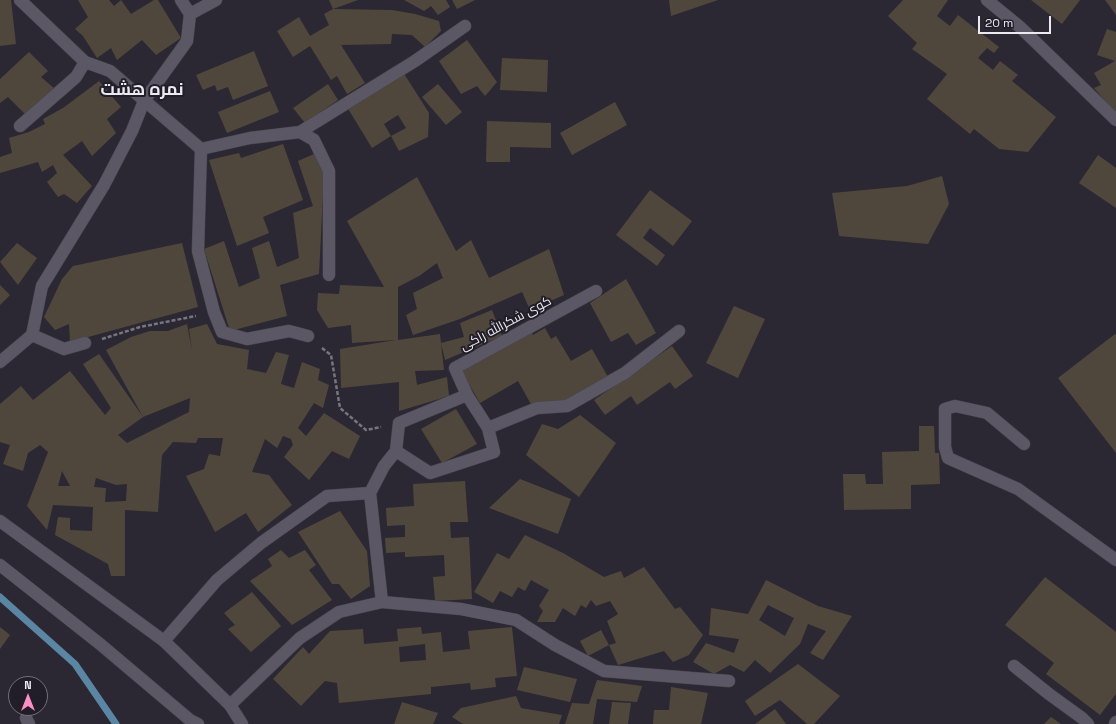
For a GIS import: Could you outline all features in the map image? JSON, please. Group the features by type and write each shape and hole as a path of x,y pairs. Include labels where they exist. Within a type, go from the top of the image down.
{"street":[{"path":"20,0 85,62 110,71 201,148"},
{"path":"0,362 32,335 42,286 104,185 132,131 144,101 187,41 190,14 181,0"},
{"path":"190,14 216,0"},
{"path":"986,0 1020,27 1116,120"},
{"path":"201,148 250,138 300,132 415,61 465,26"},
{"path":"20,126 76,78 85,62"},
{"path":"300,132 314,140 329,171 328,275"},
{"path":"201,148 198,251 214,312 222,332 247,340 289,331 308,336"},
{"name":"کوی شکرالله راکی","path":"467,395 455,368 596,291"},
{"path":"488,428 537,408 567,406 625,373 679,331"},
{"path":"32,335 64,349 85,344"},
{"path":"382,602 370,493 384,466 396,451 399,423 467,395 488,428 494,452 430,474 396,451"},
{"path":"1024,444 986,413 955,406 944,409 945,447 948,458 1018,489 1116,560"},
{"path":"164,641 217,580 267,539 327,496 370,493"},
{"path":"0,521 164,641 230,705 242,724"},
{"path":"0,565 94,639 184,715 198,724"},
{"path":"230,705 300,638 339,612 382,602 461,609 516,620 555,646 604,671 729,681"},
{"path":"1014,666 1088,724"}],"path":[{"path":"85,344 140,327 214,312"},
{"path":"308,336 331,355 340,408 366,430 399,423"}],"building":[{"path":"0,0 11,0 16,44 0,46"},
{"path":"78,0 109,0 114,6 121,0 131,14 154,0 158,0 181,38 156,55 142,40 117,60 111,48 97,58 83,36 75,29 88,17"},
{"path":"329,0 358,0 333,9"},
{"path":"404,0 446,0 450,7 438,15 431,6 424,11"},
{"path":"452,0 475,0 457,9"},
{"path":"669,0 718,0 671,16"},
{"path":"903,0 948,0 937,16 950,26 958,15 999,47 994,53 987,48 978,58 993,70 1000,61 1018,75 1012,81 1056,117 1028,152 999,149 974,129 970,134 927,99 947,74 912,49 917,43 888,16"},
{"path":"1031,0 1080,0 1062,24"},
{"path":"1105,0 1116,0 1116,15"},
{"path":"333,9 392,10 415,14 439,21 441,31 425,47 412,35 392,34 391,44 341,45 365,83 347,94 337,76 331,80 310,46 293,57 277,31 299,17 310,36 329,25 324,14"},
{"path":"1107,29 1116,32 1116,114 1094,88 1101,85 1094,73 1115,61 1097,55"},
{"path":"467,40 497,82 485,96 477,86 461,94 439,61"},
{"path":"254,51 268,86 233,100 228,87 217,91 215,85 203,90 196,75"},
{"path":"29,52 48,71 41,77 55,89 26,115 8,97 0,103 0,79"},
{"path":"502,58 548,60 547,92 500,90"},
{"path":"403,72 429,113 428,137 399,151 391,136 372,148 347,107","holes":["398,115 406,128 391,136 384,124"]},
{"path":"99,81 121,107 107,119 116,133 92,156 82,141 63,155 92,186 77,203 64,194 58,197 47,182 57,173 53,165 42,172 38,162 0,173 0,157 12,153 9,138 29,132 45,124 43,119 63,108"},
{"path":"328,84 338,100 305,123 293,108"},
{"path":"438,84 462,112 446,125 422,97"},
{"path":"270,91 279,112 227,133 218,112"},
{"path":"615,102 627,125 572,155 560,133"},
{"path":"487,121 551,123 551,148 510,147 510,162 486,162"},
{"path":"283,144 303,200 263,217 269,233 237,246 209,160 239,153 241,158"},
{"path":"314,154 324,174 319,274 280,285 287,316 230,331 204,249 224,241 239,287 260,278 252,248 269,241 277,267 299,258 293,213 313,206 298,161"},
{"path":"1098,155 1116,168 1116,208 1079,183"},
{"path":"942,176 949,204 928,244 839,236 832,193 907,186"},
{"path":"417,177 456,251 471,240 489,278 549,249 564,295 530,310 522,292 460,319 413,335 406,315 417,309 413,293 443,278 437,263 419,276 398,287 398,340 440,334 444,370 415,371 417,385 447,377 449,396 399,411 399,382 341,388 340,349 396,340 352,343 351,325 328,328 317,310 318,293 339,294 340,285 384,287 347,221"},
{"path":"650,190 692,221 673,246 650,228 643,238 665,255 657,266 616,235"},
{"path":"17,243 37,258 18,285 0,262"},
{"path":"182,243 198,307 70,342 69,324 55,330 44,317 62,279 73,266"},
{"path":"626,279 656,333 636,345 628,333 611,342 590,303"},
{"path":"0,285 10,295 0,305"},
{"path":"734,306 765,319 738,378 706,363"},
{"path":"492,310 502,336 445,360 441,343 464,337 460,323"},
{"path":"187,324 192,350 189,329 207,324 217,344 249,350 247,369 266,373 276,352 289,355 281,384 294,388 302,362 320,369 318,380 329,385 323,408 314,403 298,428 306,436 324,413 360,436 349,459 332,451 309,480 284,457 293,445 291,439 283,436 277,448 265,439 252,472 269,475 292,505 258,532 246,513 215,532 186,476 204,469 209,454 220,456 223,438 198,438 196,443 173,442 162,455 158,512 125,510 125,576 111,576 108,564 55,535 58,517 70,518 70,530 92,531 93,507 53,505 47,530 27,506 48,452 40,445 28,453 23,471 3,464 10,445 0,442 0,404 21,386 33,400 70,371 105,415 111,408 83,364 99,354 143,417 106,350 131,337 150,331 168,331","holes":["190,398 189,412 127,443 118,435 143,417","62,471 70,486 58,486","96,478 116,485 127,484 126,501 105,502 106,488 94,487"]},
{"path":"545,328 551,339 556,336 571,361 592,349 608,377 565,402 532,406 518,381 480,403 461,370 531,330 533,335"},
{"path":"1115,334 1116,335 1116,453 1058,378"},
{"path":"672,346 693,376 675,389 670,382 637,405 631,396 605,415 594,400"},
{"path":"456,409 477,444 442,463 421,429"},
{"path":"580,415 616,443 579,497 526,455 542,424 558,429"},
{"path":"919,426 934,426 935,453 939,453 940,484 911,485 911,509 844,510 843,474 865,474 866,484 883,484 882,452 919,451"},
{"path":"520,479 571,499 558,534 489,508"},
{"path":"465,481 468,522 450,522 451,538 469,537 472,599 435,601 433,577 445,576 444,555 405,557 405,552 386,553 385,538 405,537 405,525 387,526 386,508 414,506 413,484"},
{"path":"340,511 367,551 370,586 351,599 339,584 332,584 298,532"},
{"path":"525,535 563,553 604,577 621,571 624,578 644,567 675,609 680,607 703,635 689,655 673,662 664,651 618,665 609,645 616,643 607,621 618,614 610,601 596,606 591,600 586,608 581,605 575,616 563,608 555,622 537,622 543,611 539,606 549,590 531,580 525,591 518,587 512,597 500,591 493,603 474,592 497,553 509,559"},
{"path":"281,550 289,558 305,550 316,565 309,570 332,600 292,625 250,581 272,566 268,559"},
{"path":"1045,577 1116,632 1116,694 1100,715 1046,674 1054,663 1005,625"},
{"path":"766,580 818,606 852,616 823,660 810,653 826,631 808,624 800,644 770,673 755,660 744,672 730,665 714,674 693,662 706,643 734,653 739,639 709,635 711,608 748,614","holes":["768,605 794,618 785,636 759,620"]},
{"path":"252,592 281,626 251,652 228,629 235,625 224,613"},
{"path":"0,627 10,635 0,649"},
{"path":"421,627 422,634 441,632 443,652 470,649 468,631 512,627 517,676 495,678 496,687 471,690 470,683 431,687 431,694 339,703 337,683 325,681 301,706 273,679 303,647 309,654 330,631 363,629 364,644 398,641 397,629","holes":["425,644 426,660 400,662 399,647"]},
{"path":"601,630 609,645 588,656 580,641"},
{"path":"798,664 840,696 814,724 807,724 780,700 755,716 745,701"},
{"path":"524,667 577,679 570,702 517,690"},
{"path":"597,680 642,686 637,702 597,699 593,724 565,724 572,703 589,704"},
{"path":"671,687 708,693 701,724 653,724 654,710 669,710"},
{"path":"516,696 521,708 562,715 559,724 463,724 452,717 461,708"},
{"path":"402,702 438,713 433,724 394,724"},
{"path":"612,702 631,703 628,724 609,724"},
{"path":"775,709 786,724 755,724"},
{"path":"1051,717 1061,724 1044,724"}],"waterway":[{"path":"0,597 75,664 116,724"}],"district":[{"name":"نمره هشت","path":"142,90"}]}
